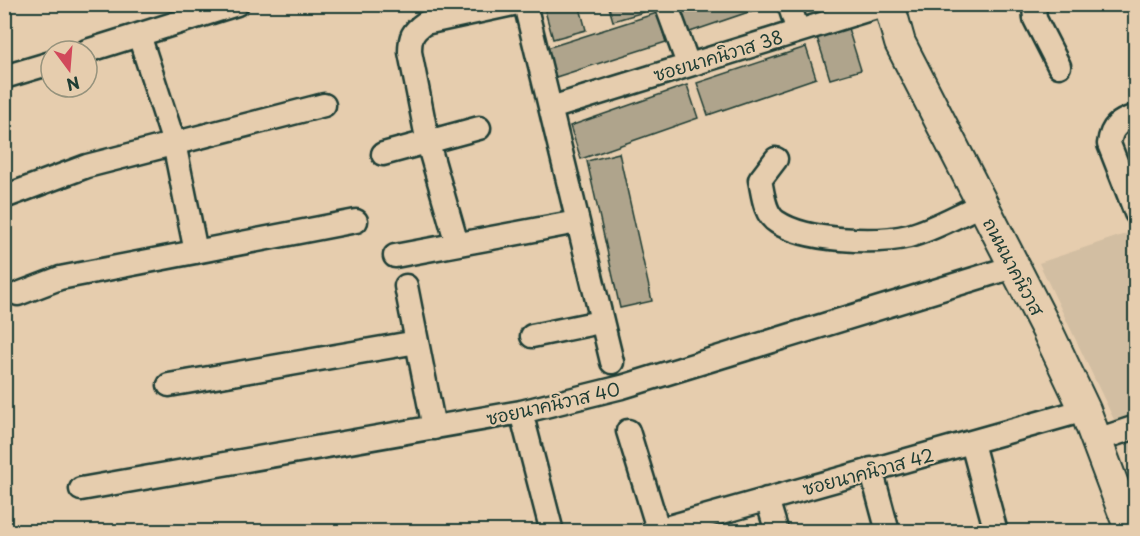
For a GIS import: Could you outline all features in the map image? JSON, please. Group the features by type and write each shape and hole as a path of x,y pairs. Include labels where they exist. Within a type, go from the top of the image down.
{"main road":[{"name":"ถนนนาคนิวาส","path":"888,4 900,44 1047,330 1085,410 1131,531"}],"street":[{"path":"99,47 237,4"},
{"path":"457,244 428,143 410,52 413,31 424,23 513,4"},
{"path":"525,4 600,322 612,362"},
{"path":"666,4 688,64"},
{"path":"789,4 798,31"},
{"name":"ซอยนาคนิวาส 38","path":"551,108 888,4"},
{"path":"1037,4 1034,7 1035,19 1059,66"},
{"path":"139,35 174,143 196,252"},
{"path":"4,77 39,67"},
{"path":"4,197 87,166 324,105"},
{"path":"1136,116 1116,124 1110,134 1109,144 1136,213"},
{"path":"382,154 479,128"},
{"path":"776,159 760,180 766,207 776,222 805,232 863,240 888,240 911,236 981,205"},
{"path":"18,294 60,278 356,221"},
{"path":"395,256 577,222"},
{"name":"ซอยนาคนิวาส 40","path":"81,489 521,412 622,387 1013,267"},
{"path":"406,286 434,428"},
{"path":"532,336 600,322"},
{"path":"169,385 417,342"},
{"name":"ซอยนาคนิวาส 42","path":"656,531 1085,410"},
{"path":"521,412 552,531"},
{"path":"1097,440 1136,427"},
{"path":"628,431 656,531"},
{"path":"972,443 996,531"},
{"path":"871,469 888,531"},
{"path":"767,499 777,531"}],"shaded area":[{"path":"1131,232 1136,247 1135,472 1130,453 1039,263"}],"building":[{"path":"543,4 579,4 586,30 553,39"},
{"path":"608,4 642,4 644,12 613,21"},
{"path":"677,4 772,4 684,34"},
{"path":"657,13 666,42 556,77 547,48"},
{"path":"847,25 861,70 830,79 816,34"},
{"path":"806,47 816,78 708,115 697,83"},
{"path":"687,85 698,118 581,159 570,126"},
{"path":"619,153 652,301 620,308 587,161"}]}
